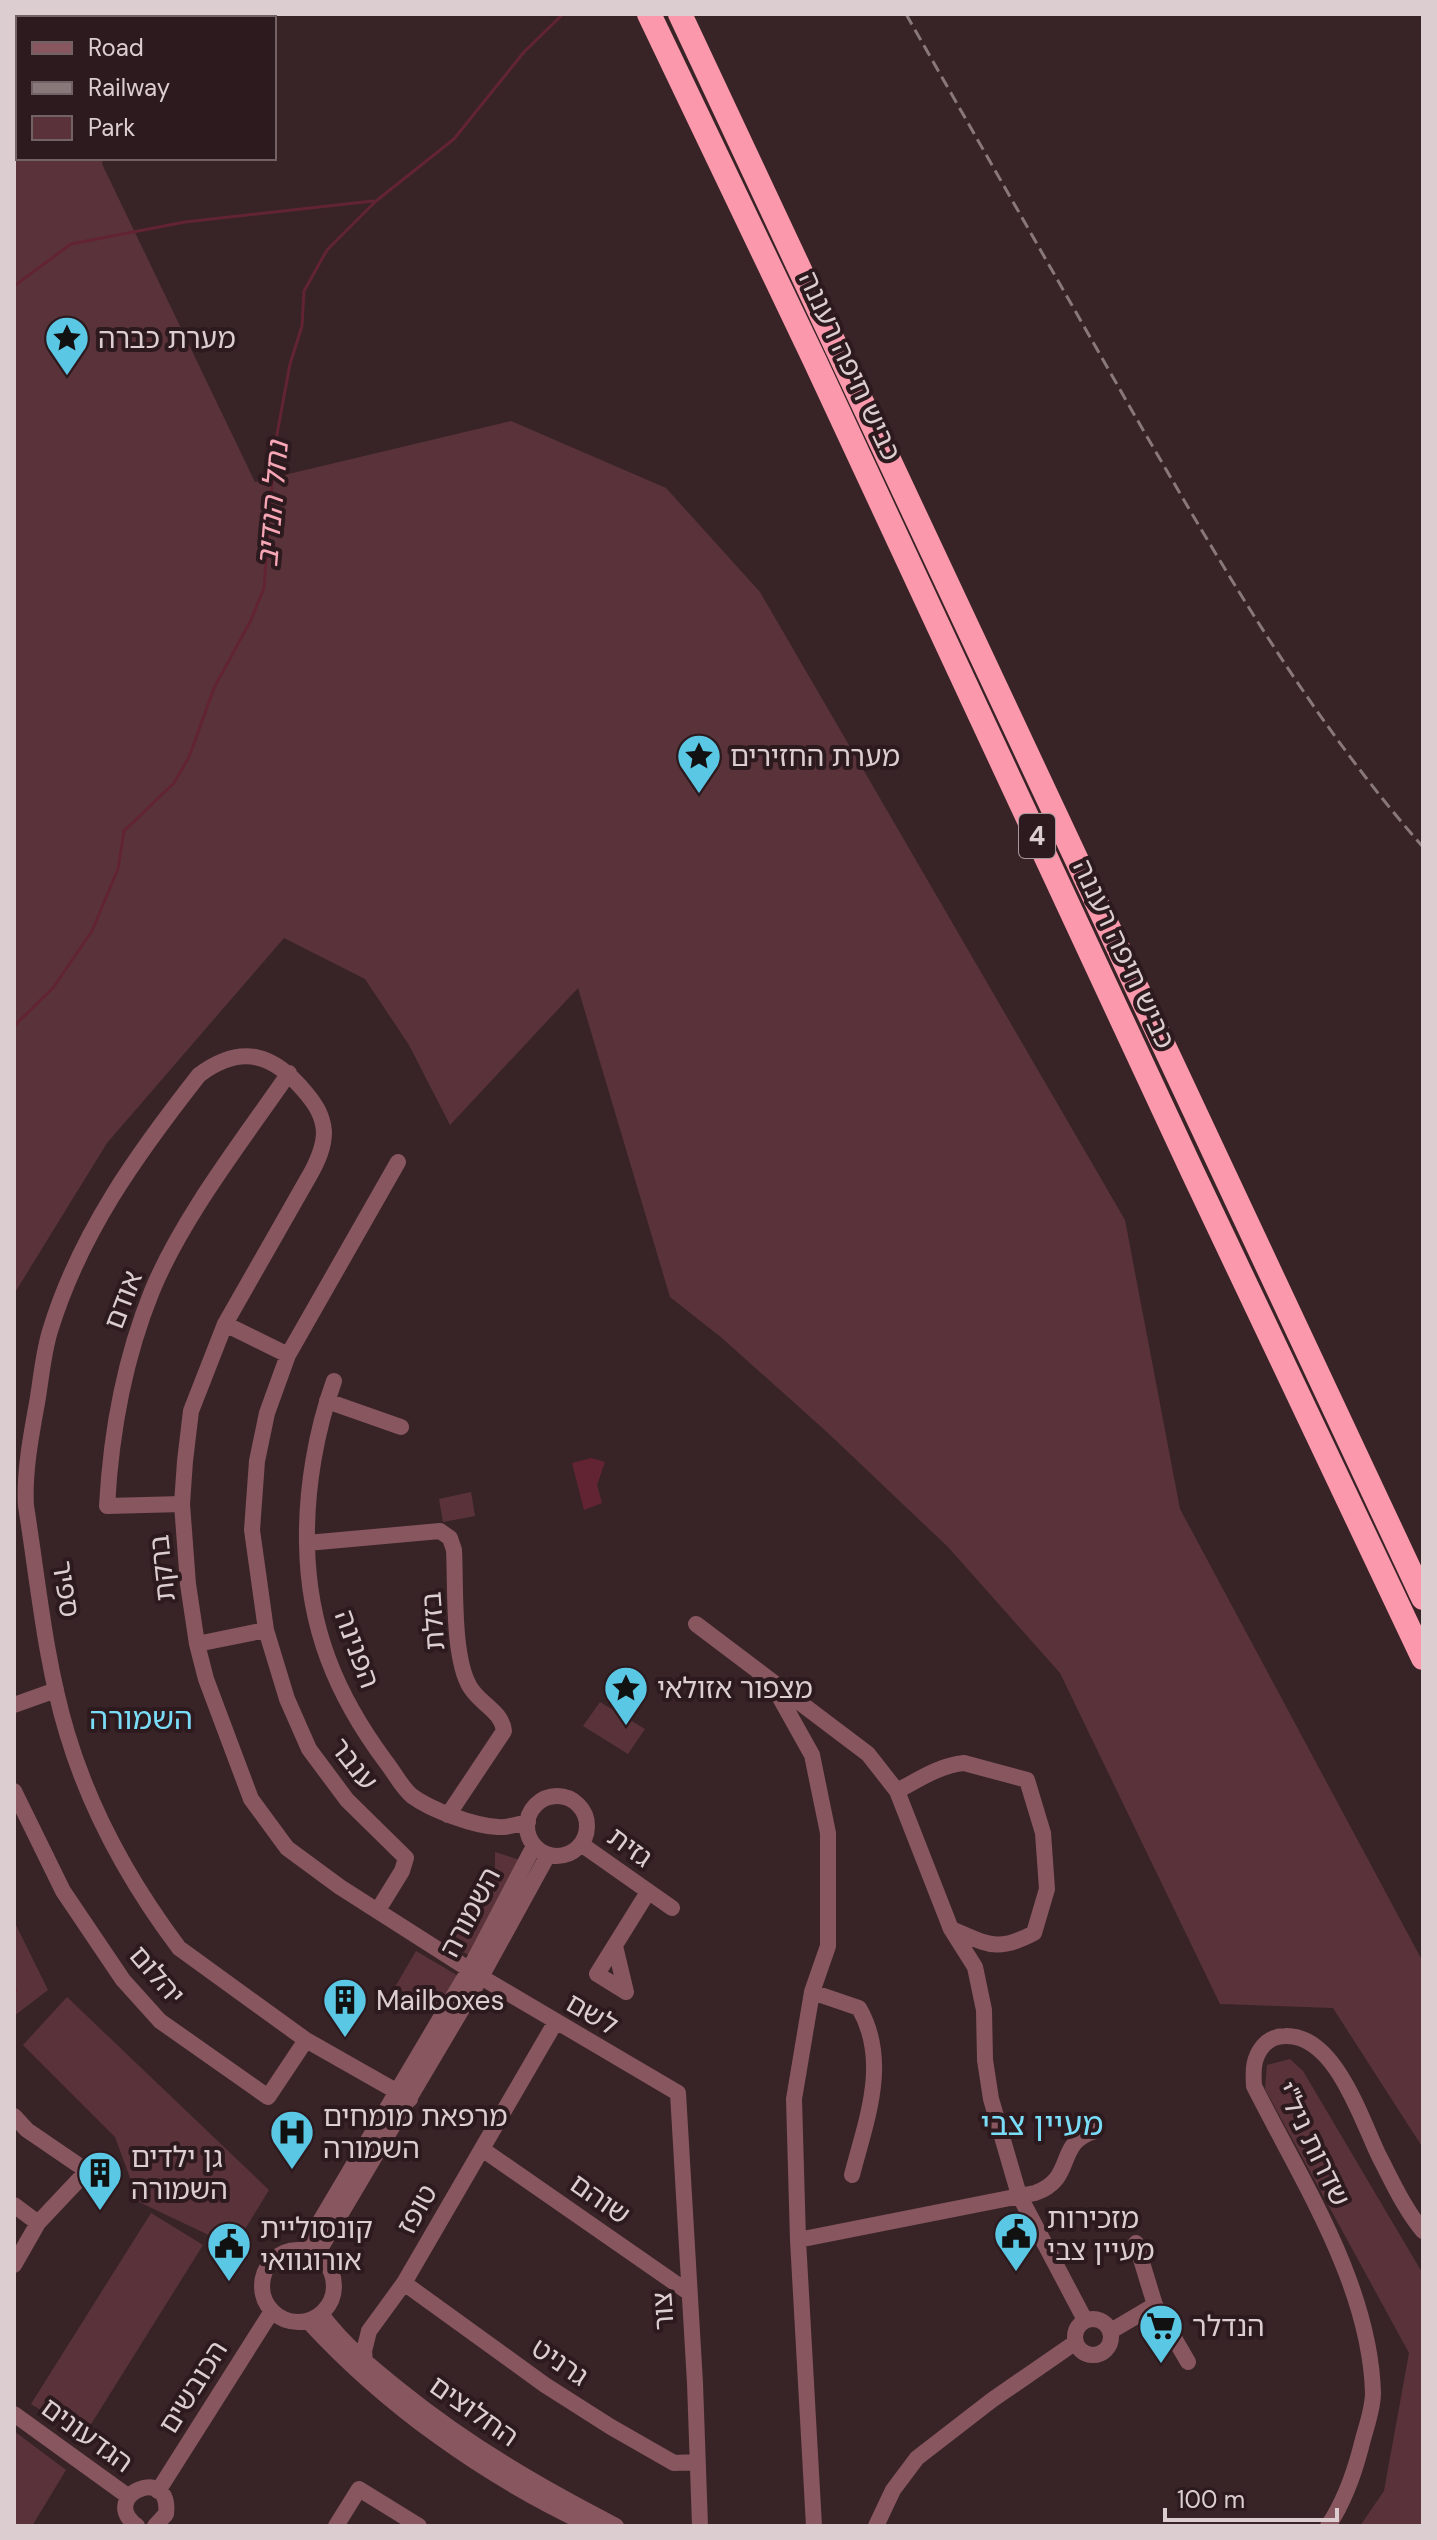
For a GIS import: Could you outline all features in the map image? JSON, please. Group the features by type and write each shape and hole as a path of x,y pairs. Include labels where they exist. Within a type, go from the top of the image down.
{"highway":[{"name":"כביש חיפה רעננה","path":"649,14 1423,1658"},
{"name":"כביש חיפה רעננה","path":"680,14 1423,1598"}],"street":[{"name":"ספיר","path":"289,1073 260,1057 215,1063 199,1075 116,1187 78,1257 50,1333 20,1492 56,1690 68,1734 99,1816 165,1928 179,1948 306,2040 404,2095"},
{"name":"ברקת","path":"289,1073 319,1109 324,1130 322,1152 225,1324 191,1411 182,1504 188,1584 197,1644 206,1679 251,1799 287,1848 340,1887 475,1974"},
{"name":"אודם","path":"182,1504 107,1506 110,1447 127,1363 153,1289 187,1224 289,1073"},
{"name":"ענבר","path":"378,1910 402,1871 406,1858 347,1800 309,1749 287,1699 266,1630 252,1530 257,1461 267,1413 288,1355 398,1162"},
{"path":"225,1324 288,1355"},
{"name":"הפנינה","path":"334,1381 311,1473 307,1543 316,1625 341,1693 411,1795 448,1815 499,1828 528,1822"},
{"path":"327,1401 401,1427"},
{"name":"בזלת","path":"307,1543 440,1531 450,1538 454,1550 458,1638 463,1666 470,1688 503,1721 504,1731 448,1815"},
{"path":"696,1624 868,1754 897,1791 951,1929 975,1967 984,2010 985,2060 991,2099 1019,2195 1085,2320"},
{"path":"197,1644 266,1630"},
{"path":"771,1682 812,1755 828,1833 828,1946 812,1992 794,2099 798,2240 814,2526"},
{"path":"14,1705 56,1690"},
{"path":"897,1791 939,1770 964,1763 1027,1780 1043,1833 1047,1889 1034,1933 999,1946 951,1929"},
{"name":"יהלום","path":"14,1791 63,1891 123,1980 160,2021 268,2097 306,2040"},
{"path":"568,1798 586,1816 587,1830 581,1844 564,1855 541,1850 528,1834 530,1813 542,1800 568,1798"},
{"name":"גזית","path":"581,1844 672,1908"},
{"name":"השמורה","path":"310,2252 475,1974 541,1850"},
{"name":"גזית","path":"615,1946 648,1892"},
{"name":"לשם","path":"475,1974 557,2026 678,2093"},
{"path":"812,1992 859,2008 869,2025 875,2058 874,2090 852,2175"},
{"name":"טופז","path":"365,2361 369,2331 404,2283 557,2026"},
{"name":"שדרות ניל\"י","path":"1328,2526 1355,2472 1370,2410 1373,2396 1368,2349 1346,2270 1254,2086 1256,2054 1267,2040 1298,2036 1321,2050 1348,2087 1397,2190 1423,2231"},
{"name":"צור","path":"678,2093 700,2526"},
{"path":"14,2116 27,2130 87,2171 38,2223 14,2265"},
{"path":"798,2240 1035,2193 1054,2184 1060,2177 1072,2144 1095,2131"},
{"name":"שוהם","path":"482,2149 688,2292"},
{"path":"14,2205 38,2223"},
{"path":"1136,2243 1155,2305 1188,2362"},
{"path":"310,2252 328,2266 334,2283 331,2301 315,2318 287,2321 272,2311 262,2293 263,2273 281,2253 310,2252"},
{"name":"גרניט","path":"404,2283 545,2385 611,2427 674,2463 697,2462"},
{"path":"1111,2331 1155,2305"},
{"name":"הכובשים","path":"158,2491 272,2311"},
{"name":"החלוצים","path":"315,2318 338,2334 365,2361 421,2407 475,2445 527,2479 616,2526"},
{"name":"החלוצים","path":"315,2318 401,2407 479,2464 591,2526"},
{"path":"1098,2319 1111,2331 1108,2348 1099,2354 1082,2351 1076,2342 1077,2327 1085,2320 1098,2319"},
{"path":"338,2334 369,2331"},
{"path":"876,2526 893,2490 917,2458 992,2400 1076,2342"},
{"name":"הגדעונים","path":"14,2414 129,2497"},
{"path":"137,2526 126,2511 129,2497 145,2487 158,2491 166,2501 164,2524"},
{"path":"336,2526 359,2489 419,2526"}],"green space":[{"path":"14,14 136,14 16,16 16,160 103,160 255,482 511,421 666,488 760,592 1125,1220 1180,1509 1423,1962 1423,2148 1333,2008 1220,2004 1060,1673 948,1547 828,1433 722,1338 670,1297 578,988 450,1125 409,1045 365,979 284,938 107,1143 14,1294"},
{"path":"471,1492 475,1516 443,1522 439,1499"},
{"path":"600,1702 645,1729 628,1754 583,1726"},
{"path":"495,1852 526,1862 470,1956 450,1944 495,1868"},
{"path":"14,1921 48,1990 14,2016"},
{"path":"416,1951 460,1977 440,2013 395,1987"},
{"path":"67,1997 269,2190 234,2247 139,2202 115,2137 23,2045"},
{"path":"1290,2059 1303,2071 1423,2274 1423,2526 1360,2526 1384,2491 1409,2353 1265,2089 1267,2065"},
{"path":"151,2213 203,2245 83,2437 31,2404"},
{"path":"14,2431 66,2470 32,2526 14,2526"}],"shaded area":[{"path":"591,1458 605,1462 597,1485 602,1503 584,1510 572,1463"}],"waterway":[{"name":"נחל הנדיב","path":"14,1026 53,988 92,931 118,869 124,831 174,783 189,757 214,688 251,620 264,588 275,445 290,364 302,326 304,291 327,250 376,201 454,139 524,52 563,14"},
{"path":"14,286 71,244 185,222 373,201"},
{"name":"נחל הנדיב","path":"14,1986 16,1990"}],"railway":[{"path":"906,14 1231,580 1341,744 1423,847"}],"place":[{"name":"מערת כברה","path":"67,377"},
{"name":"מערת החזירים","path":"699,795"},
{"name":"מצפור אזולאי","path":"626,1727"},
{"name":"Mailboxes","path":"345,2039"},
{"name":"מרפאת מומחים השמורה","path":"292,2171"},
{"name":"גן ילדים השמורה","path":"100,2212"},
{"name":"מזכירות מעיין צבי","path":"1016,2273"},
{"name":"קונסוליית אורוגוואי","path":"229,2283"},
{"name":"הנדלר","path":"1161,2365"}],"district":[{"name":"השמורה","path":"141,1718"},
{"name":"מעיין צבי","path":"1042,2124"}]}
